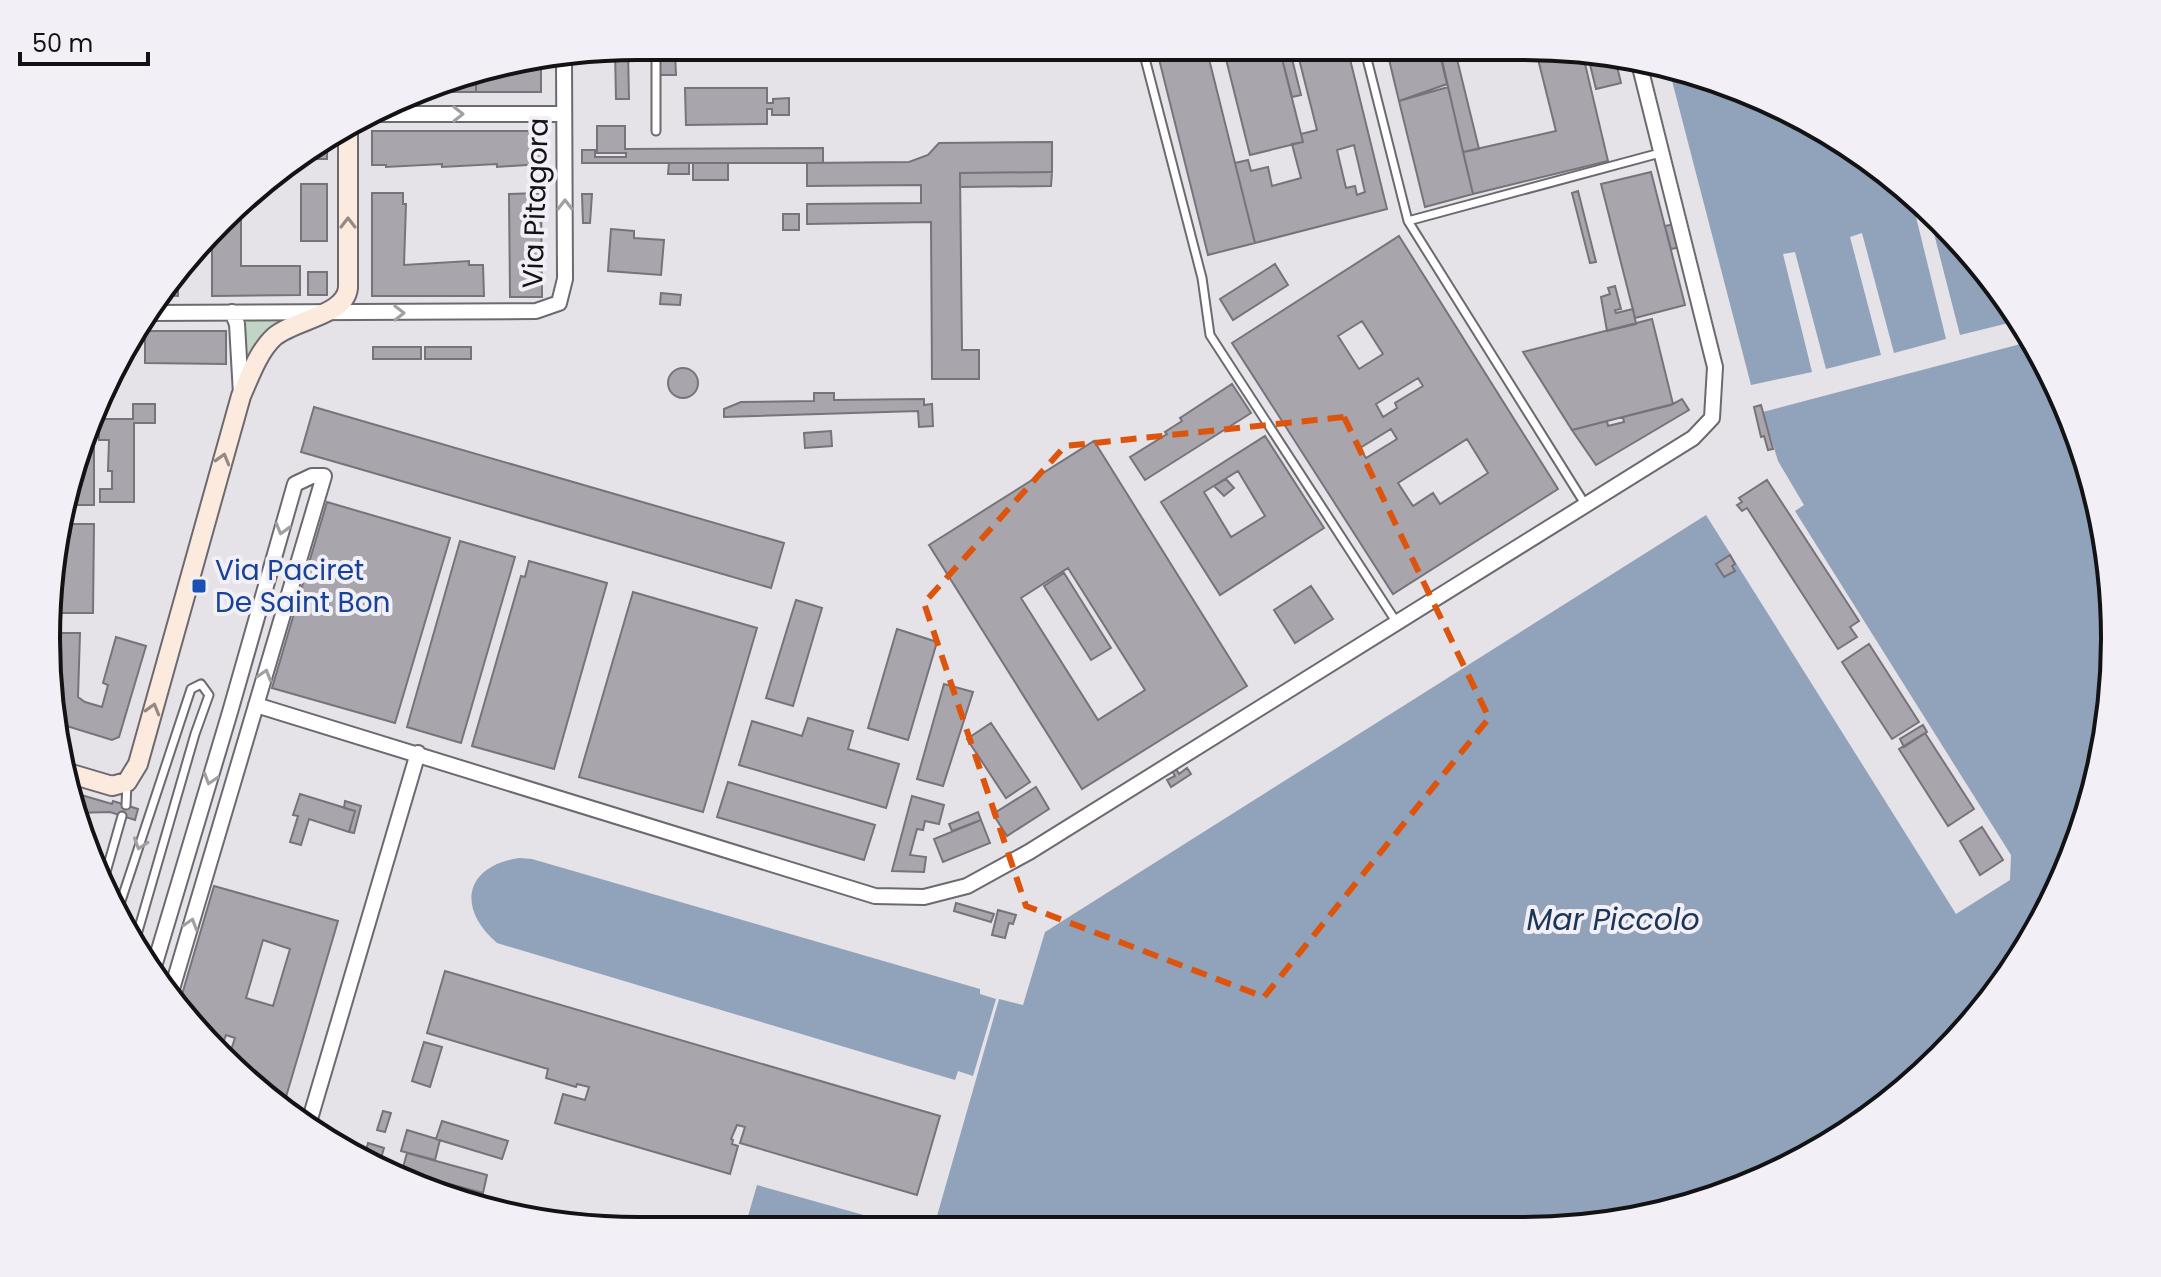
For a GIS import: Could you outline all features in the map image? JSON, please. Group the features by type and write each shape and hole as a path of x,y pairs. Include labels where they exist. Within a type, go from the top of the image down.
{"main road":[{"path":"77,776 112,786 127,782 138,764 241,396 262,352 275,337 293,324 341,305 348,292 348,139"}],"street":[{"name":"Via Pitagora","path":"321,314 536,311 559,303 565,279 564,65"},
{"path":"256,705 875,896 924,897 967,886 1029,852 1693,438 1712,418 1715,367 1641,73"},
{"path":"396,114 564,114"},
{"path":"232,312 239,339 241,396"},
{"path":"160,313 321,314"},
{"path":"156,959 295,484 312,476 324,476 174,983"},
{"path":"311,1116 418,753"}],"lane":[{"path":"656,60 656,131"},
{"path":"1145,60 1202,278 1210,335 1397,623"},
{"path":"1367,60 1408,221 1586,505"},
{"path":"1408,221 1661,153"},
{"path":"122,898 191,689 201,684 209,695 206,709 195,734 139,929"},
{"path":"126,805 127,782"},
{"path":"107,867 122,816"}],"highlighted area":[{"path":"1344,417 1489,718 1264,997 1026,906 924,603 1065,446"}],"green space":[{"path":"241,319 284,322 246,364 246,343"}],"water":[{"path":"1672,80 1744,104 1812,138 1844,157 1918,217 1946,339 1894,353 1862,233 1850,237 1881,355 1826,369 1795,252 1783,254 1812,372 1751,385"},
{"path":"1933,230 1981,286 2008,323 1960,335"},
{"name":"Mar Piccolo","path":"2020,344 2057,417 2081,489 2096,563 2101,638 2096,714 2081,788 2057,860 2023,928 1981,991 1932,1048 1875,1097 1812,1139 1744,1173 1635,1206 1560,1216 1522,1217 937,1217 999,999 1023,1005 1045,932 1706,515 1956,914 2010,880 2011,855 1795,511 1804,505 1778,461 1763,412"},
{"path":"519,858 532,859 980,989 980,994 996,999 973,1076 958,1071 955,1080 497,943 476,916 472,890 477,879 487,870"},
{"path":"757,1185 871,1217 748,1217"}],"building":[{"path":"628,60 629,99 616,99 615,61"},
{"path":"659,60 675,60 676,75 659,75"},
{"path":"1159,60 1209,60 1255,243 1208,255"},
{"path":"1226,60 1282,60 1303,142 1250,155"},
{"path":"1282,60 1292,60 1301,95 1292,97"},
{"path":"1299,60 1350,60 1387,209 1255,243 1235,163 1248,160 1251,171 1268,167 1272,186 1301,178 1292,144 1303,142 1301,134 1317,130","holes":["1354,145 1365,192 1357,195 1355,186 1346,188 1337,150"]},
{"path":"1389,60 1441,60 1447,84 1399,101"},
{"path":"1442,60 1457,60 1479,149 1463,152"},
{"path":"1538,60 1585,64 1608,161 1473,194 1463,152 1556,131"},
{"path":"1590,64 1617,68 1621,83 1596,89"},
{"path":"541,69 541,92 476,92 476,84"},
{"path":"476,84 476,92 450,92"},
{"path":"1448,87 1473,194 1425,207 1399,101"},
{"path":"685,88 767,88 767,103 773,103 773,99 789,98 789,115 772,115 772,109 767,109 767,124 686,125"},
{"path":"597,126 625,126 625,149 823,148 823,163 582,163 582,150 595,150 595,157 626,157 626,153 597,153"},
{"path":"372,131 541,131 541,164 497,167 497,164 442,167 442,164 372,165"},
{"path":"1052,142 1052,172 960,173 962,350 979,350 979,379 932,379 931,222 807,224 807,204 921,203 921,185 807,186 807,163 909,162 928,155 939,143"},
{"path":"327,151 327,159 314,159"},
{"path":"669,163 689,163 689,174 668,174"},
{"path":"693,163 728,163 728,180 693,180"},
{"path":"1052,172 1051,186 960,187 960,173"},
{"path":"1651,172 1685,305 1635,318 1601,184"},
{"path":"301,184 327,184 327,241 301,241"},
{"path":"1578,191 1596,262 1590,263 1572,193"},
{"path":"372,193 403,193 403,204 406,204 404,265 469,261 469,265 483,265 484,296 372,296"},
{"path":"541,193 542,297 510,297 509,194"},
{"path":"582,194 592,194 590,223 583,223"},
{"path":"783,214 799,214 799,230 783,230"},
{"path":"241,218 241,266 300,266 300,295 212,296 212,248"},
{"path":"1675,224 1681,247 1671,249 1665,226"},
{"path":"611,229 634,231 634,238 664,240 661,275 608,271"},
{"path":"1399,236 1558,489 1393,594 1232,343","holes":["1362,321 1383,354 1359,369 1338,336","1418,378 1423,386 1395,403 1397,408 1383,417 1376,404","1391,429 1397,439 1366,458 1360,448","1467,439 1488,473 1440,504 1433,493 1413,506 1398,483"]},
{"path":"1275,264 1288,285 1233,320 1220,299"},
{"path":"308,272 327,272 327,295 308,295"},
{"path":"1615,286 1621,309 1615,310 1616,313 1633,309 1636,324 1607,331 1601,297 1610,294 1608,288"},
{"path":"661,293 681,295 680,305 660,304"},
{"path":"1652,319 1673,404 1572,430 1523,352"},
{"path":"149,331 226,331 226,364 145,363 145,337"},
{"path":"373,347 421,347 421,359 373,359"},
{"path":"425,347 471,347 471,359 425,359"},
{"path":"683,368 693,373 698,383 693,393 683,398 673,393 668,383 673,373"},
{"path":"1232,384 1251,413 1145,480 1130,457 1167,434 1165,432 1182,421 1180,418"},
{"path":"814,393 834,393 834,400 924,399 924,405 932,404 933,426 919,427 918,411 724,417 724,409 741,402 814,401"},
{"path":"1682,399 1689,410 1596,465 1572,430 1607,421 1608,426 1624,422 1623,417 1671,405"},
{"path":"133,404 155,404 155,423 134,423 134,502 100,502 100,489 112,489 112,471 108,471 109,440 99,440 103,419 133,419"},
{"path":"1761,405 1773,449 1768,450 1764,436 1761,437 1754,407"},
{"path":"314,407 784,543 771,588 301,452"},
{"path":"831,431 832,446 805,448 804,433"},
{"path":"1265,436 1324,528 1220,595 1161,502","holes":["1238,471 1265,516 1231,537 1204,492"]},
{"path":"1094,441 1247,686 1082,789 929,545","holes":["1068,568 1145,690 1098,720 1021,598"]},
{"path":"94,445 94,505 76,505"},
{"path":"1226,479 1234,488 1224,496 1214,486"},
{"path":"1767,480 1859,621 1850,627 1857,637 1838,649 1747,508 1742,511 1737,505 1742,502 1739,498"},
{"path":"327,502 450,538 395,723 272,688"},
{"path":"71,524 94,524 93,613 61,613"},
{"path":"460,541 515,557 461,743 407,727"},
{"path":"1730,555 1735,571 1724,577 1716,564"},
{"path":"529,561 607,583 554,769 472,746 521,576 525,577"},
{"path":"1064,573 1111,648 1091,660 1044,586"},
{"path":"1311,586 1333,619 1295,643 1274,610"},
{"path":"633,592 757,628 703,812 579,777"},
{"path":"796,600 822,608 793,706 766,698"},
{"path":"897,629 937,642 908,740 868,728"},
{"path":"60,633 80,633 78,697 102,707 108,685 103,683 116,637 146,646 119,737 112,740 67,726"},
{"path":"1869,644 1919,722 1892,739 1842,662"},
{"path":"944,684 973,692 943,786 917,779"},
{"path":"808,718 853,731 848,749 899,764 886,808 739,765 752,721 802,736"},
{"path":"991,723 1030,782 1006,798 967,739"},
{"path":"1923,725 1927,732 1904,747 1900,739"},
{"path":"1925,733 1974,809 1948,826 1899,749"},
{"path":"1175,767 1179,774 1187,768 1191,774 1171,787 1167,780 1175,776 1171,769"},
{"path":"728,782 875,825 864,860 717,817"},
{"path":"1036,787 1049,809 1007,836 993,814"},
{"path":"300,794 355,811 349,832 309,819 301,845 290,842 298,816 293,815"},
{"path":"82,795 138,809 135,820 110,812 88,813"},
{"path":"912,796 944,805 939,824 925,821 923,830 917,829 910,855 926,857 924,872 892,871"},
{"path":"345,801 361,806 354,833 349,832 355,811 344,808"},
{"path":"978,812 981,820 952,831 949,824"},
{"path":"981,820 990,843 943,862 934,839"},
{"path":"1982,827 2003,860 1980,875 1960,841"},
{"path":"214,886 338,921 286,1097 231,1050 235,1038 226,1035 224,1042 182,994","holes":["263,940 290,949 273,1006 246,998"]},
{"path":"956,903 994,914 991,922 954,911"},
{"path":"998,910 1016,915 1013,924 1009,923 1005,938 992,935"},
{"path":"445,971 940,1116 917,1195 740,1143 745,1127 737,1125 731,1139 732,1144 738,1146 730,1174 555,1123 563,1094 585,1100 589,1087 577,1084 576,1087 546,1078 548,1069 427,1033"},
{"path":"424,1042 442,1047 430,1087 412,1081"},
{"path":"383,1111 391,1113 385,1132 377,1130"},
{"path":"442,1121 508,1141 502,1159 436,1139"},
{"path":"407,1130 440,1140 435,1160 401,1151"},
{"path":"368,1143 384,1148 382,1156 367,1148"},
{"path":"407,1153 487,1175 483,1193 440,1181 403,1167"}],"place":[{"name":"Via Paciret De Saint Bon","path":"199,586"}]}
